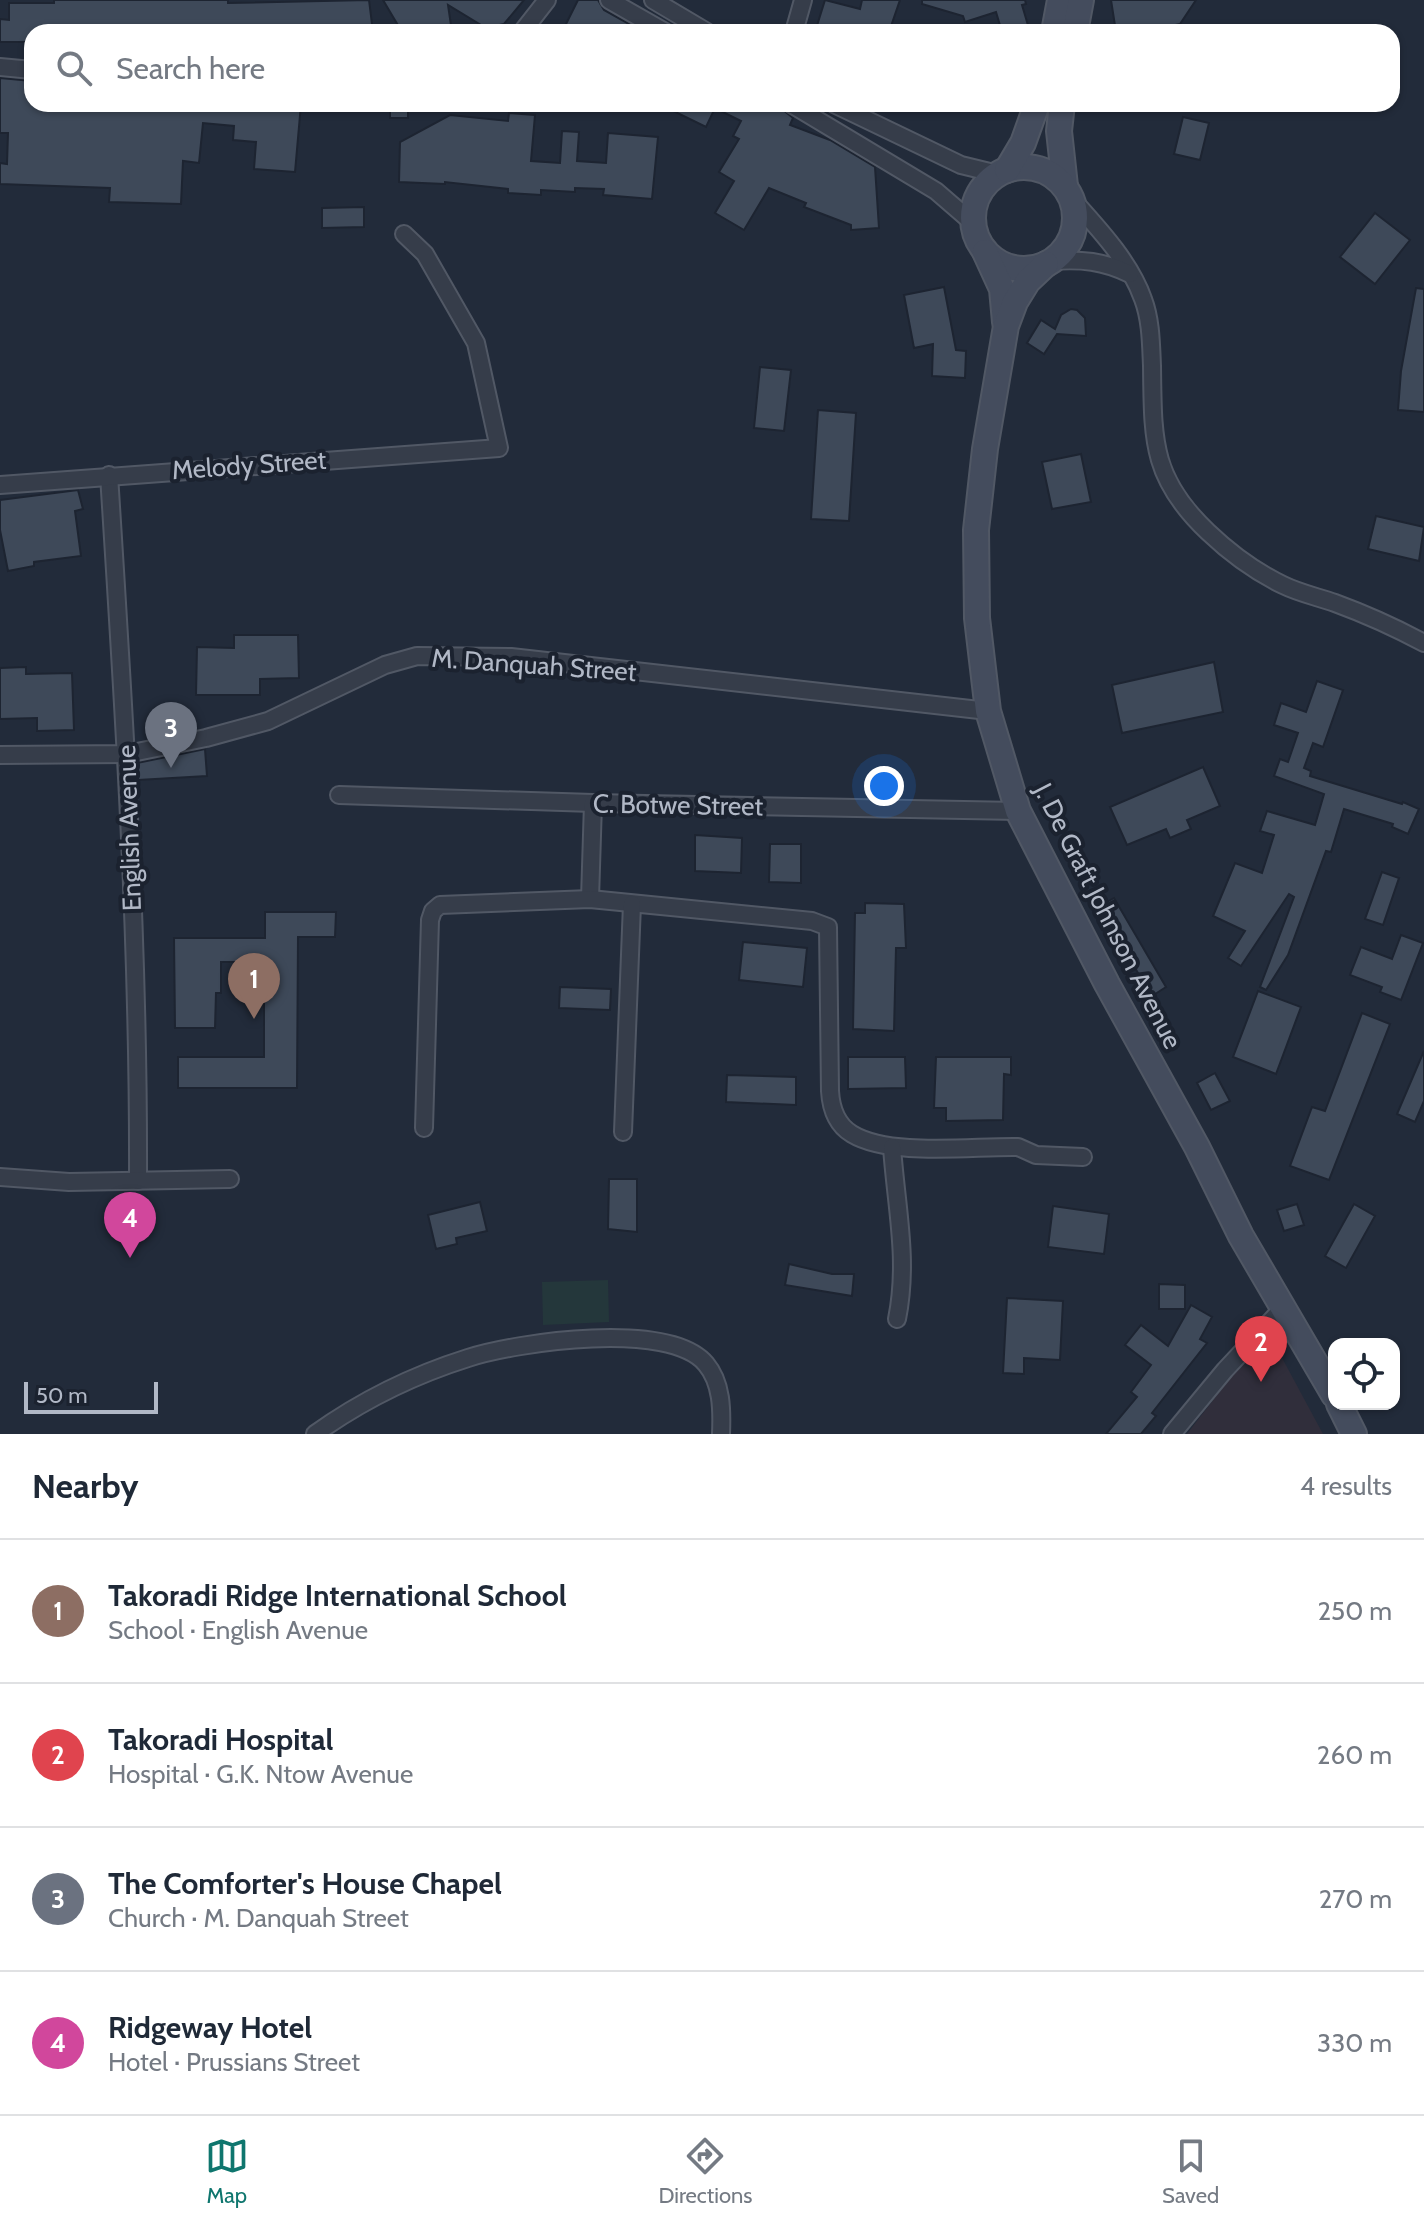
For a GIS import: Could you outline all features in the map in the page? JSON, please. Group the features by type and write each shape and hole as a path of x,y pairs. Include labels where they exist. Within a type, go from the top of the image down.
{"street":[{"path":"528,24 547,0"},
{"path":"609,0 651,24"},
{"path":"653,0 694,24"},
{"path":"796,24 803,0"},
{"path":"1056,24 1060,0"},
{"path":"1076,24 1081,0"},
{"path":"0,67 24,69"},
{"path":"804,112 936,191 973,223"},
{"path":"851,112 961,165 1003,172"},
{"path":"1003,172 1023,143 1034,112"},
{"path":"1049,263 1065,250 1073,234 1076,217 1059,131 1061,112"},
{"path":"1132,275 1109,264 1082,259 1025,269 996,261 985,252 977,238 973,223 978,195 987,183 1003,172 1023,167 1053,175 1096,225 1132,275 1144,301 1151,340 1158,462 1169,487 1187,511 1246,564 1285,586 1339,604 1424,643"},
{"name":"Melody Street","path":"0,485 499,448 476,343 425,254 404,234"},
{"name":"J. De Graft Johnson Avenue","path":"985,252 1002,289 1006,326"},
{"name":"J. De Graft Johnson Avenue","path":"1049,263 1028,281 1015,302 1006,326 985,449 976,530 977,618 988,711 1018,811 1241,1236 1328,1385"},
{"name":"English Avenue","path":"109,475 127,754 138,1181"},
{"name":"M. Danquah Street","path":"0,755 127,754 206,738 268,721 385,665 417,656 511,657 988,711"},
{"name":"C. Botwe Street","path":"339,795 1018,811"},
{"path":"590,899 593,803"},
{"path":"424,1128 430,920 433,911 440,905 590,899 812,921 828,927 831,1107 850,1133 892,1147 1018,1147 1036,1155 1083,1157"},
{"path":"623,1132 632,904"},
{"path":"892,1147 903,1252 903,1290 897,1319"},
{"path":"0,1177 69,1182 230,1179"},
{"path":"1172,1434 1225,1370 1283,1308"},
{"path":"315,1434 339,1416 403,1383 469,1358 522,1345 630,1338 677,1344 705,1363 719,1385 721,1434"},
{"path":"1342,1410 1354,1434"}],"shaded area":[{"path":"1267,1330 1323,1434 1187,1434"}],"green space":[{"path":"608,1280 609,1322 543,1325 542,1282"}],"building":[{"path":"54,0 228,0 228,3 369,0 372,24 24,24 24,42 0,42 0,19 9,20 9,3 54,3"},
{"path":"383,0 524,0 504,24 479,24 448,5 451,24 397,24"},
{"path":"578,0 598,0 604,10 629,24 566,24"},
{"path":"825,0 860,9 862,0 900,0 892,24 818,24"},
{"path":"922,0 1025,0 1026,4 1022,5 1028,24 1000,24 996,12 965,22 963,16 922,4"},
{"path":"1111,0 1196,0 1180,24 1115,24"},
{"path":"0,78 24,80 24,112 300,112 295,172 254,169 256,142 233,140 234,126 203,123 199,163 183,161 181,204 109,202 110,188 0,184 0,163 7,164 8,133 0,133"},
{"path":"390,112 408,112 408,118 390,118"},
{"path":"675,112 713,112 706,127"},
{"path":"723,112 786,112 793,118 790,125 830,140 875,167 879,228 851,230 851,225 804,207 806,203 769,188 744,230 715,213 734,181 719,172 739,139 733,136 741,121"},
{"path":"509,113 535,115 531,161 560,163 562,131 579,132 577,161 606,163 608,133 658,137 652,199 603,195 604,189 575,188 575,192 541,190 541,195 508,193 508,189 445,182 399,182 400,142 450,115 508,121"},
{"path":"1183,117 1209,123 1200,160 1174,154"},
{"path":"364,207 364,227 322,228 322,208"},
{"path":"1375,213 1410,240 1375,284 1340,257"},
{"path":"944,287 956,350 966,351 965,378 932,376 933,344 914,348 904,295"},
{"path":"1416,288 1424,289 1424,412 1398,410 1401,371"},
{"path":"1071,309 1077,310 1085,318 1086,336 1057,334 1044,354 1027,343 1041,320 1055,329 1061,315"},
{"path":"760,367 791,370 784,431 754,428"},
{"path":"818,410 856,413 849,521 811,519"},
{"path":"1081,454 1091,502 1052,509 1042,462"},
{"path":"78,490 83,509 75,511 81,556 34,562 34,566 8,571 0,530 0,500"},
{"path":"1376,516 1424,527 1419,561 1368,549"},
{"path":"234,635 298,635 299,678 260,679 260,695 196,695 197,647 234,648"},
{"path":"1214,662 1223,712 1122,733 1112,685"},
{"path":"26,667 26,674 72,673 74,730 37,731 37,718 0,719 0,668"},
{"path":"1317,681 1343,690 1323,747 1313,743 1304,768 1311,771 1310,776 1419,809 1408,834 1392,827 1393,824 1344,809 1331,852 1326,851 1288,955 1266,990 1260,987 1294,897 1289,894 1241,966 1228,958 1245,931 1213,916 1235,863 1262,873 1274,835 1260,831 1267,811 1315,825 1324,794 1274,776 1280,759 1288,762 1298,733 1274,725 1281,703 1306,712"},
{"path":"205,749 207,776 138,780 137,763"},
{"path":"1203,767 1220,806 1187,820 1191,829 1170,838 1166,829 1127,845 1110,807"},
{"path":"695,835 742,838 741,873 695,871"},
{"path":"770,844 801,844 801,883 769,882"},
{"path":"1382,872 1399,878 1383,925 1365,919"},
{"path":"1114,898 1166,987 1152,996 1098,907"},
{"path":"865,903 904,904 906,948 896,948 894,1031 853,1029 855,913 865,913"},
{"path":"265,912 336,912 335,937 298,937 297,1088 178,1088 178,1057 264,1057 264,962 221,962 221,993 216,993 215,1028 175,1028 174,938 265,938"},
{"path":"1401,935 1423,943 1401,1000 1380,992 1382,987 1350,975 1361,947 1392,959"},
{"path":"743,942 807,948 803,987 739,980"},
{"path":"560,987 611,989 610,1010 559,1008"},
{"path":"1258,991 1301,1007 1276,1074 1233,1057"},
{"path":"1362,1013 1390,1024 1329,1180 1290,1166 1312,1107 1325,1111"},
{"path":"1424,1051 1424,1101 1415,1122 1397,1114"},
{"path":"848,1057 905,1057 906,1088 848,1089"},
{"path":"936,1057 1011,1057 1011,1075 1004,1074 1003,1120 946,1121 946,1108 934,1108"},
{"path":"1215,1073 1230,1101 1211,1110 1197,1083"},
{"path":"727,1075 796,1077 796,1105 726,1102"},
{"path":"609,1179 637,1179 637,1232 608,1229"},
{"path":"480,1202 487,1231 456,1238 457,1244 436,1249 428,1215"},
{"path":"1297,1204 1304,1225 1284,1231 1277,1210"},
{"path":"1354,1204 1375,1216 1346,1268 1325,1256"},
{"path":"1053,1206 1109,1214 1104,1254 1048,1247"},
{"path":"789,1264 832,1274 854,1274 852,1296 785,1285"},
{"path":"1159,1284 1185,1285 1185,1309 1159,1309"},
{"path":"1007,1298 1063,1301 1060,1360 1024,1358 1024,1374 1003,1373"},
{"path":"1191,1305 1212,1317 1200,1339 1207,1343 1152,1413 1156,1416 1141,1434 1106,1434 1137,1397 1131,1392 1151,1365 1125,1345 1141,1325 1168,1346"}],"place":[{"name":"The Comforter's House Chapel","path":"171,768"},
{"name":"Takoradi Ridge International School","path":"254,1019"},
{"name":"Ridgeway Hotel","path":"130,1258"},
{"name":"Takoradi Hospital","path":"1261,1382"}]}
